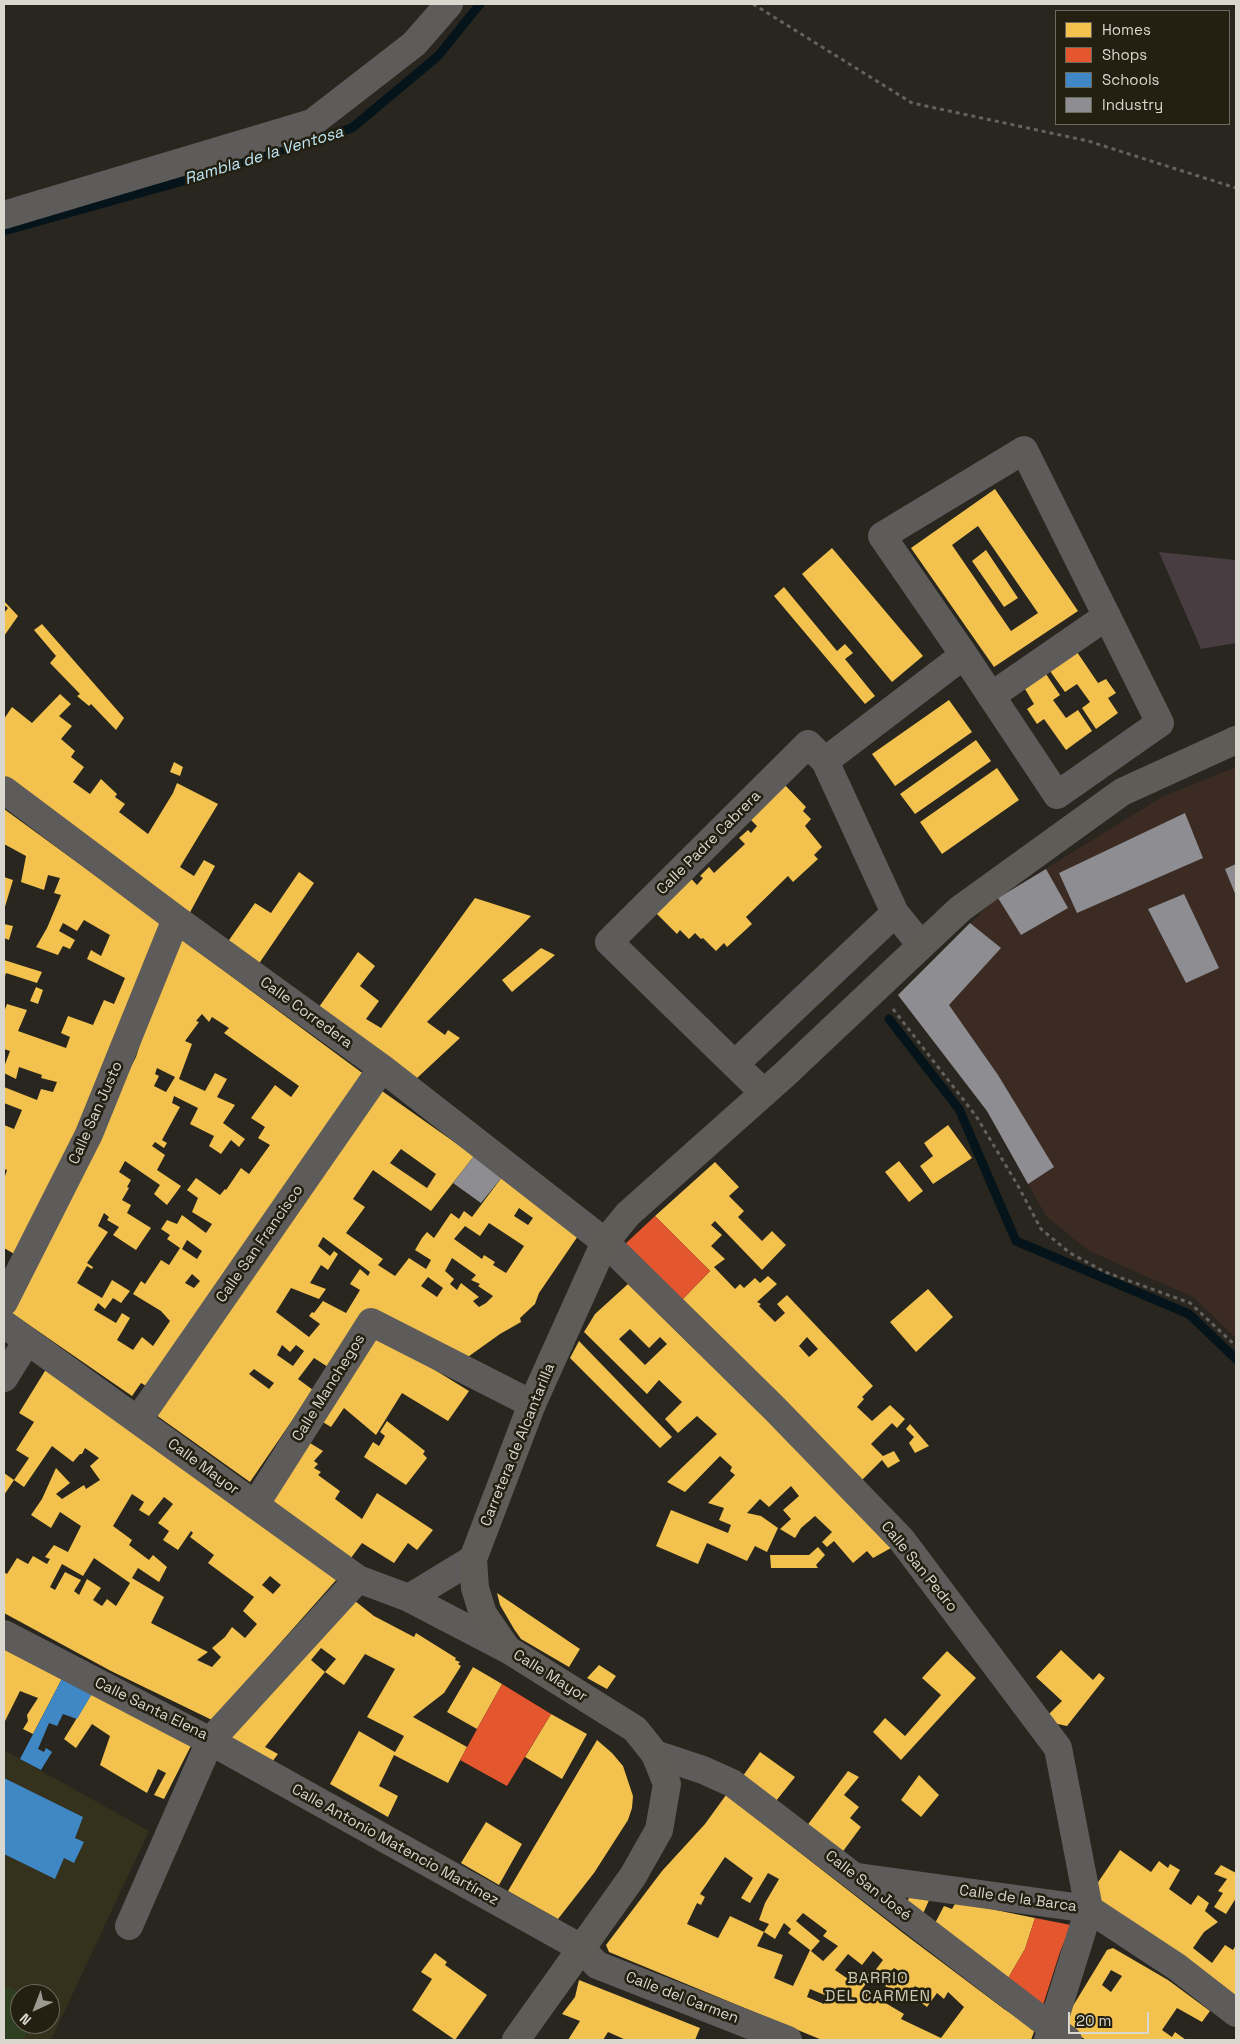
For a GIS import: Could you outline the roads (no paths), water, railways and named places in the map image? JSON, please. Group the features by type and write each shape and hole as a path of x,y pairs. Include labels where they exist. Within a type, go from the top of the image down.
{"main road":[{"name":"Carretera de Alcantarilla","path":"507,1649 483,1614 475,1588 473,1559 532,1404 605,1242 628,1214 764,1092 960,909 1122,792 1236,740"},
{"name":"Calle Mayor","path":"507,1649 635,1729 655,1754 667,1784 659,1830 633,1876 516,2040"}],"street":[{"path":"4,215 312,123 414,44 449,4"},
{"path":"1024,450 1160,723 1057,795 964,655 882,536 1024,450"},
{"path":"991,696 1107,616"},
{"name":"Calle Padre Cabrera","path":"735,1064 609,942 817,752 964,655"},
{"path":"817,752 895,914 922,945"},
{"name":"Calle Corredera","path":"4,790 176,919 382,1068 605,1242"},
{"path":"764,1092 735,1064 895,914"},
{"name":"Calle San Justo","path":"4,1302 89,1134 176,919"},
{"name":"Calle San Francisco","path":"138,1420 382,1068"},
{"name":"Calle San Pedro","path":"605,1242 774,1408 900,1539 1058,1748 1089,1909"},
{"name":"Calle Manchegos","path":"255,1505 371,1322 532,1404"},
{"name":"Calle Mayor","path":"4,1324 358,1579 408,1598 507,1649"},
{"path":"4,1378 27,1341"},
{"path":"408,1598 473,1559"},
{"name":"Calle Santa Elena","path":"4,1634 210,1741 358,1579"},
{"path":"129,1926 210,1741"},
{"name":"Calle Antonio Matencio Martínez","path":"210,1741 581,1948"},
{"name":"Calle San José","path":"655,1754 702,1770 732,1783 857,1877 1056,2036"},
{"name":"Calle de la Barca","path":"857,1877 1089,1909 1177,1967 1236,2013"},
{"path":"1056,2036 1089,1909"},
{"name":"Calle del Carmen","path":"581,1948 597,1965 788,2040"}],"waterway":[{"name":"Rambla de la Ventosa","path":"4,231 183,181 352,128 438,56 480,4"},
{"path":"889,1019 959,1109 1016,1241 1189,1314 1236,1359"}],"district":[{"name":"BARRIO DEL CARMEN","path":"878,1988"}]}
